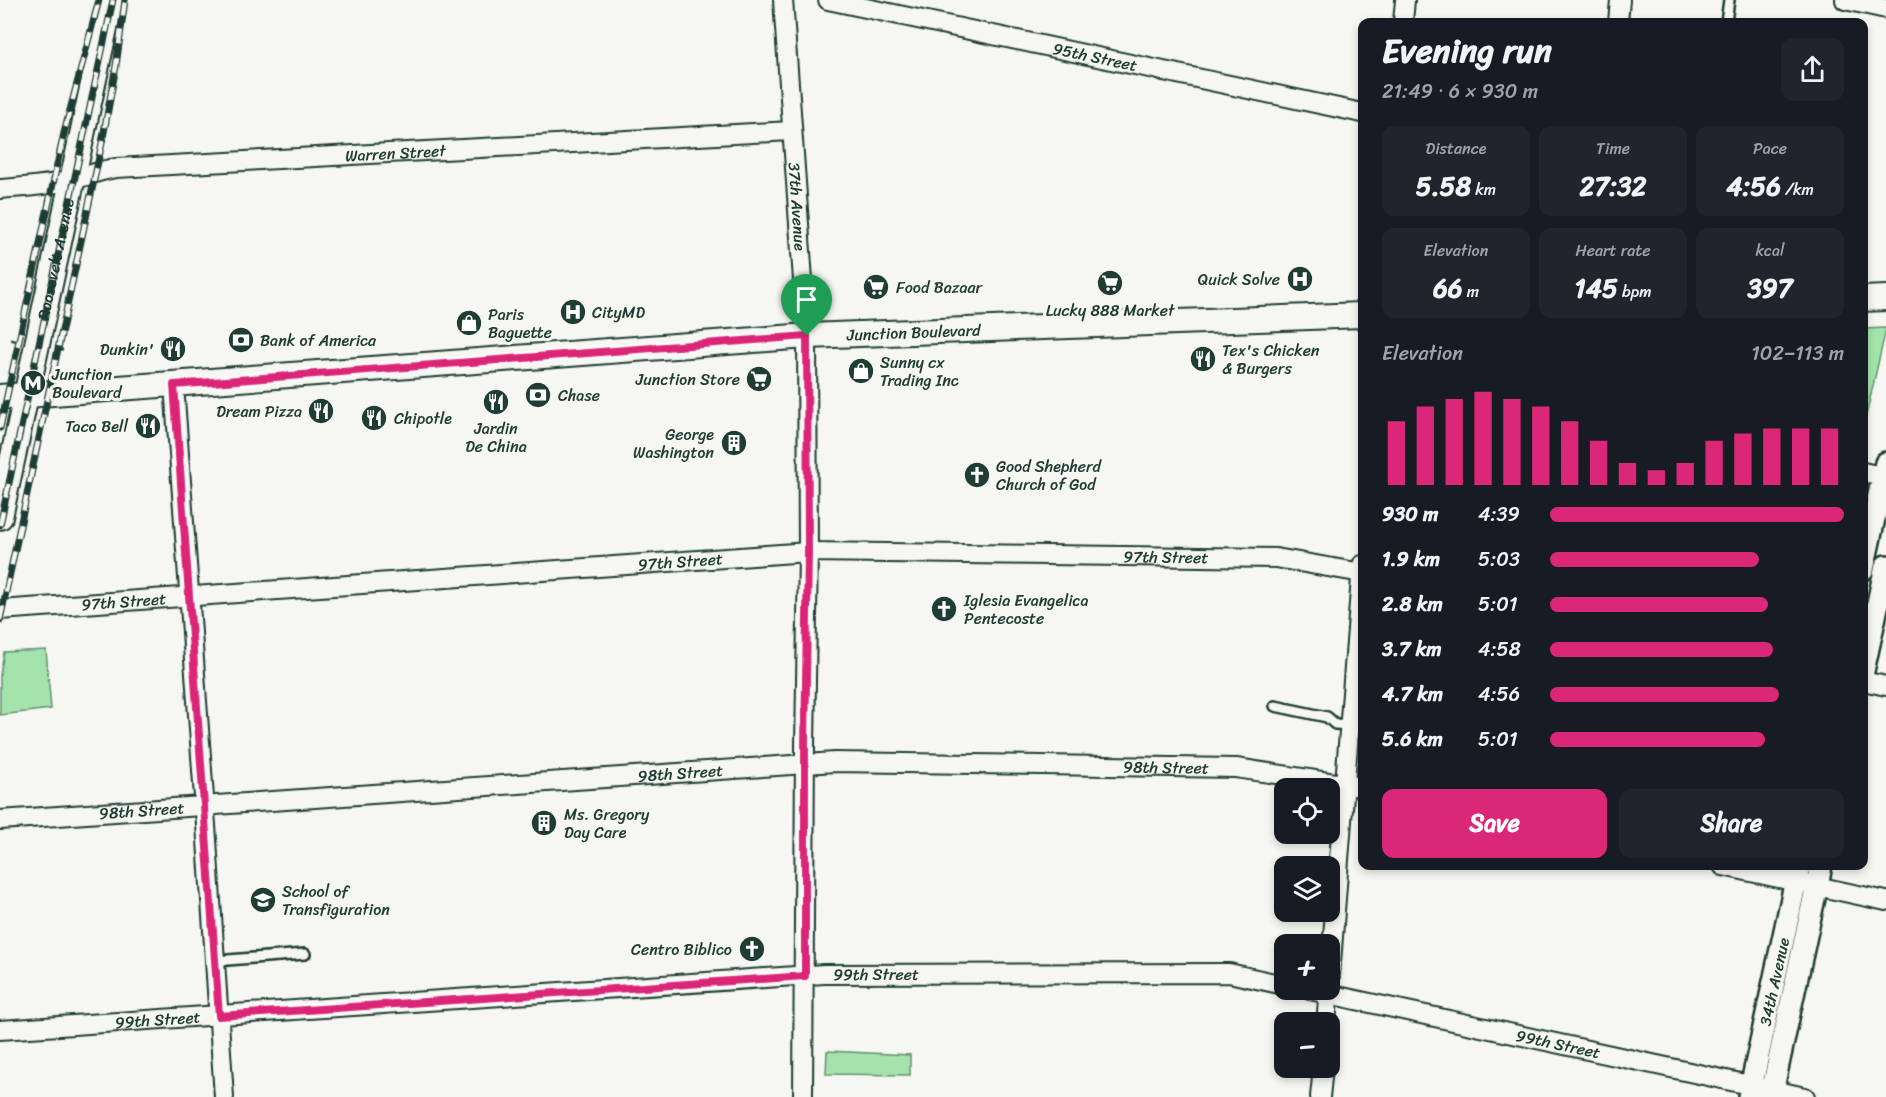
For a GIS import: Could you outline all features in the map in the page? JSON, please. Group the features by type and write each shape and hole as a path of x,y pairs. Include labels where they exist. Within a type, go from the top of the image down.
{"main road":[{"name":"Roosevelt Avenue","path":"0,517 111,0"},
{"path":"1868,299 1886,298"},
{"name":"Junction Boulevard","path":"0,397 807,336 1358,315"}],"street":[{"name":"37th Avenue","path":"783,0 807,336 808,552 803,1097"},
{"name":"95th Street","path":"828,0 1358,112"},
{"path":"1403,18 1405,0"},
{"path":"1618,18 1620,0"},
{"path":"1845,0 1886,9"},
{"name":"Warren Street","path":"0,189 72,180 116,168 791,131"},
{"path":"174,385 224,1097"},
{"path":"1868,540 1880,472"},
{"name":"97th Street","path":"0,610 808,552 1276,558 1358,572"},
{"path":"1868,648 1886,566"},
{"path":"1336,934 1353,785 1350,725 1358,624"},
{"path":"1868,682 1886,686"},
{"name":"98th Street","path":"0,820 835,762 1236,768 1353,785"},
{"path":"1766,870 1819,876 1886,900"},
{"name":"34th Avenue","path":"1750,1091 1798,873"},
{"name":"34th Avenue","path":"1772,1094 1819,876"},
{"name":"99th Street","path":"0,1030 824,974 1229,973 1274,983"},
{"name":"99th Street","path":"1340,994 1750,1091 1805,1097"},
{"path":"1320,1097 1322,1078"}],"lane":[{"path":"1727,18 1729,0"},
{"path":"1275,706 1327,717 1335,724 1350,725"},
{"path":"215,961 305,954"}],"green space":[{"path":"1886,328 1868,407 1868,329"},
{"path":"46,650 51,709 0,715 0,675 4,652"},
{"path":"827,1051 910,1055 910,1075 826,1074"}],"railway":[{"path":"0,428 64,133 99,0"},
{"path":"0,525 113,0"},
{"path":"0,620 102,143 125,0"}],"place":[{"name":"Quick Solve","path":"1300,279"},
{"name":"Lucky 888 Market","path":"1110,283"},
{"name":"Food Bazaar","path":"876,287"},
{"name":"CityMD","path":"573,312"},
{"name":"Paris Baguette","path":"469,323"},
{"name":"Bank of America","path":"241,340"},
{"name":"Dunkin'","path":"173,349"},
{"name":"Tex's Chicken & Burgers","path":"1203,359"},
{"name":"Sunny cx Trading Inc","path":"861,371"},
{"name":"Junction Store","path":"759,379"},
{"name":"Junction Boulevard","path":"33,383"},
{"name":"Chase","path":"538,395"},
{"name":"Jardin De China","path":"496,402"},
{"name":"Dream Pizza","path":"321,411"},
{"name":"Chipotle","path":"374,418"},
{"name":"Taco Bell","path":"148,426"},
{"name":"George Washington","path":"734,443"},
{"name":"Good Shepherd Church of God","path":"977,475"},
{"name":"Iglesia Evangelica Pentecoste","path":"944,609"},
{"name":"Ms. Gregory Day Care","path":"544,823"},
{"name":"School of Transfiguration","path":"263,900"},
{"name":"Centro Biblico","path":"752,949"}],"route":[{"path":"807,336 805,976 219,1016 174,385 807,336"}]}
